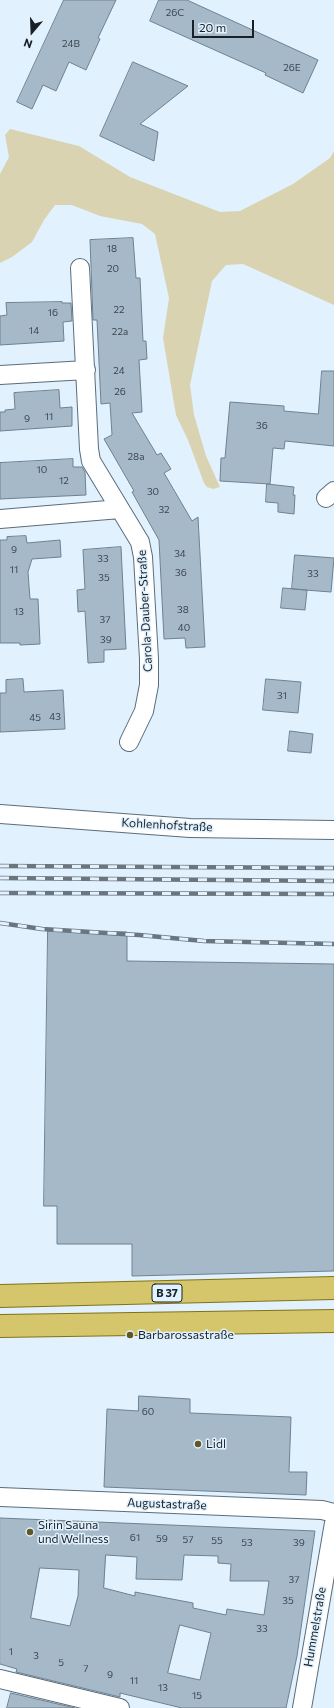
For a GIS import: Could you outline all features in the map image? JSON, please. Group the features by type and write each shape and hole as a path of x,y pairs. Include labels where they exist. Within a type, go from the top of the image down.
{"main road":[{"name":"B 37","path":"0,1296 334,1288"},
{"path":"0,1326 334,1321"}],"street":[{"name":"Carola-Dauber-Straße","path":"80,268 89,449 91,461 140,542 143,557 149,659 149,685 144,711 129,742"},
{"path":"0,375 86,370"},
{"path":"0,519 120,509"},
{"name":"Kohlenhofstraße","path":"0,814 190,828 334,830"},
{"name":"Augustastraße","path":"0,1497 322,1510 334,1513"},
{"name":"Hummelstraße","path":"302,1708 334,1523"},
{"path":"0,1679 120,1708"}],"shaded area":[{"path":"10,129 79,146 130,177 220,212 240,211 293,184 330,158 334,151 334,305 243,264 226,265 212,281 190,385 194,415 206,456 220,487 213,489 207,487 204,483 188,440 176,415 163,338 169,298 155,234 142,224 100,216 72,205 55,205 44,220 32,242 12,257 0,263 0,174 9,157 5,135"}],"building":[{"path":"64,0 116,0 98,38 100,39 86,70 69,62 56,91 43,85 32,109 17,102"},
{"path":"159,0 187,0 318,60 303,93 265,75 266,73 150,21"},
{"path":"133,62 188,86 140,124 158,132 154,161 100,136"},
{"path":"133,238 136,278 140,278 143,341 146,341 147,359 139,360 142,412 132,413 157,455 161,453 171,469 164,473 192,521 198,517 205,647 186,648 185,638 164,639 159,540 132,492 134,491 104,439 112,435 110,403 101,404 97,320 93,320 90,240"},
{"path":"6,303 71,303 72,321 63,322 64,341 0,345 0,316 7,315"},
{"path":"322,371 334,371 334,446 285,441 284,449 273,448 270,484 220,481 221,458 225,458 230,402 284,406 284,411 318,414"},
{"path":"59,390 60,408 72,407 72,426 0,431 0,412 15,409 14,393"},
{"path":"73,459 73,467 82,467 85,472 86,495 0,499 0,463"},
{"path":"267,484 294,487 294,514 278,512 278,503 266,502"},
{"path":"26,536 27,543 60,540 61,557 32,559 28,572 30,599 38,599 40,644 20,645 20,643 0,643 0,540 7,540 7,537"},
{"path":"121,547 126,649 104,650 104,662 88,663 85,611 78,612 77,590 85,589 83,550"},
{"path":"295,555 334,558 331,592 292,589"},
{"path":"283,588 307,590 305,610 281,608"},
{"path":"23,679 24,692 63,690 65,729 0,732 0,693 6,693 6,680"},
{"path":"266,679 301,682 298,713 263,710"},
{"path":"290,731 313,734 311,753 288,751"},
{"path":"48,931 127,932 127,961 334,964 334,1271 132,1276 132,1244 57,1244 57,1206 44,1206"},
{"name":"Lidl","path":"139,1396 190,1399 190,1413 291,1417 289,1472 307,1472 306,1495 104,1487 107,1409 138,1411"},
{"path":"0,1518 315,1531 297,1656 286,1708 182,1708 120,1693 120,1697 16,1672 17,1669 0,1664","holes":["106,1555 137,1557 136,1579 182,1580 184,1555 218,1556 218,1563 231,1564 230,1581 269,1581 264,1615 227,1609 226,1615 193,1608 193,1603 135,1592 135,1596 104,1588","40,1568 79,1570 78,1596 70,1626 31,1618","180,1625 211,1633 200,1680 168,1673"]},
{"path":"11,1693 75,1708 7,1708"}],"railway":[{"path":"0,866 334,868"},
{"path":"0,878 334,881"},
{"path":"0,893 334,894"},
{"path":"0,923 42,929 204,941 334,944"}],"place":[{"name":"Barbarossastraße","path":"130,1335"},
{"name":"Lidl","path":"198,1444"},
{"name":"Sirin Sauna und Wellness","path":"30,1532"}]}
